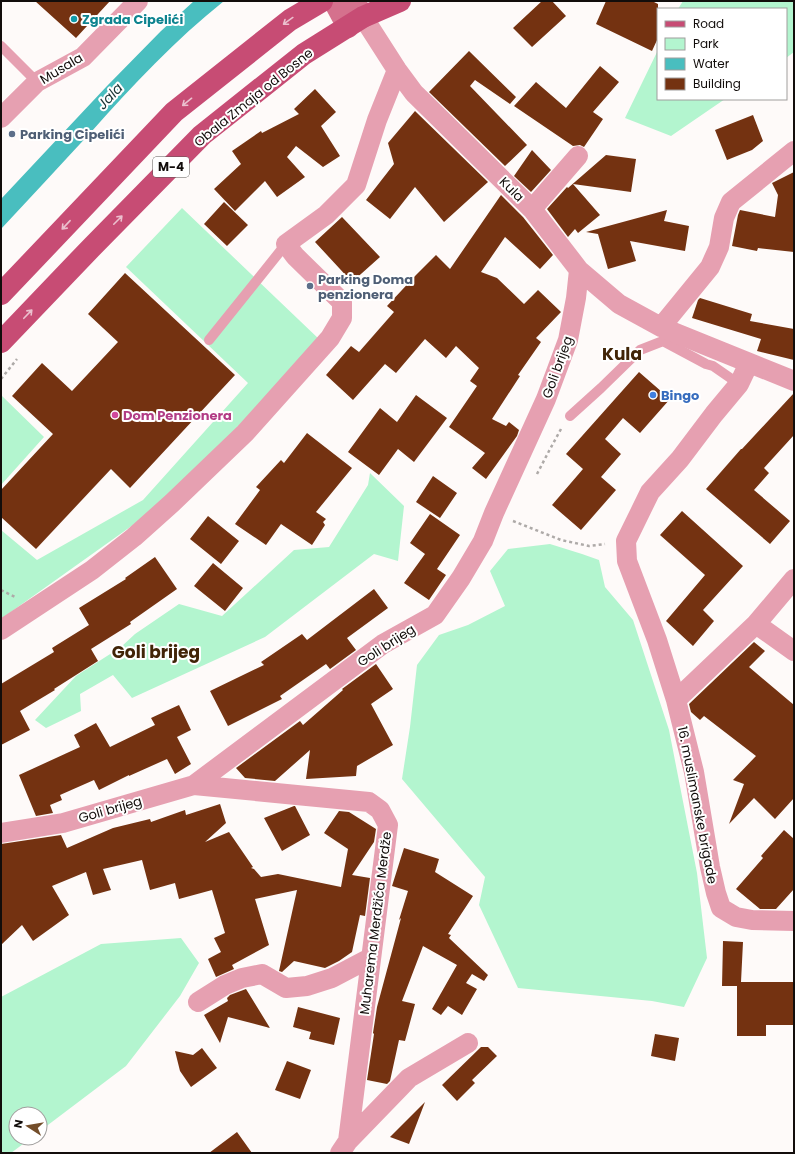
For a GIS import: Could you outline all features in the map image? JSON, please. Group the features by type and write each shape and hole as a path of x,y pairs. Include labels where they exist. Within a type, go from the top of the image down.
{"main road":[{"name":"M-4","path":"1,294 174,112 290,20 322,1"},
{"path":"334,1 355,15"},
{"name":"M-4","path":"355,15 400,1"},
{"name":"Obala Zmaja od Bosne","path":"1,342 202,135 355,15"}],"street":[{"name":"Musala","path":"1,118 37,82 83,57 138,1"},
{"name":"Kula","path":"355,15 376,37 414,93 532,209 579,270 619,304 661,327 794,381"},
{"path":"1,630 92,570 134,537 245,433 330,338 342,318 342,302 295,256 286,244 326,215 356,184 377,120 397,70"},
{"path":"661,327 710,267 719,248 724,218 731,202 794,151"},
{"path":"532,209 578,156"},
{"name":"Goli brijeg","path":"1,832 63,823 194,785 383,644 435,615 461,578 483,542 494,513 546,399 568,340 576,298 579,270"},
{"name":"16. muslimanske brigade","path":"749,362 739,384 680,459 650,492 626,541 627,561 657,640 676,700 694,772 710,867 721,908 736,917 752,920 794,921"},
{"path":"676,700 756,624 794,579"},
{"path":"756,624 794,651"},
{"name":"Muharema Merdžića Merdže","path":"194,785 369,802 380,810 388,825 344,1147"},
{"path":"198,1002 225,985 242,978 262,974 286,988 307,986 332,978 370,958"},
{"path":"344,1147 409,1078 468,1043"}],"lane":[{"path":"1,46 37,82"},
{"path":"209,340 286,244"},
{"path":"570,416 640,350 663,342 706,364 713,366 739,384"}],"path":[{"path":"549,451 570,416"},
{"path":"513,521 561,540 589,546 626,541"}],"green space":[{"path":"683,1 794,1 794,52 787,57 787,8 679,8"},
{"path":"657,52 657,100 724,100 671,136 625,118"},
{"path":"182,208 321,341 161,505 1,619 1,530 37,560 143,500 248,383 126,267"},
{"path":"1,395 44,437 1,485"},
{"path":"370,473 404,506 398,561 374,554 265,637 132,698 113,675 80,694 81,711 46,728 35,720 76,676 121,647 135,634 179,604 222,616 294,550 329,547 368,485"},
{"path":"550,544 599,560 605,587 633,620 669,730 697,873 707,958 684,1007 652,1001 518,988 479,905 485,877 402,779 417,665 439,635 468,625 505,606 490,571 508,549"},
{"path":"181,938 199,963 180,996 126,1066 48,1125 48,1106 8,1106 8,1146 20,1146 11,1153 1,1153 1,997 101,944"}],"water":[{"name":"Jala","path":"194,1 224,1 188,31 155,63 1,229 1,199 107,86 161,31"}],"building":[{"name":"Zgrada Cipelići","path":"35,1 110,1 76,38"},
{"path":"542,1 552,1 566,16 532,47 513,28"},
{"path":"606,1 652,1 658,4 657,40 652,51 596,24"},
{"path":"469,51 516,97 510,104 475,80 470,86 527,145 505,166 429,92"},
{"path":"600,66 619,82 593,112 603,119 584,147 580,145 573,146 514,106 536,82 566,108"},
{"path":"315,89 336,112 321,126 340,156 323,167 296,146 287,157 305,177 277,197 265,181 235,211 214,189 241,164 232,151 261,131 262,133 299,114 294,109"},
{"path":"415,111 488,182 444,222 415,187 390,219 366,200 394,164 388,143"},
{"path":"753,115 763,141 752,150 727,160 715,130"},
{"path":"532,150 551,170 531,192 514,176"},
{"path":"606,155 636,159 631,192 573,184 600,215 578,233 575,229 568,237 547,209 567,187 568,188"},
{"path":"794,172 794,252 758,248 757,251 732,246 740,210 775,217 778,195 772,183"},
{"path":"501,195 523,217 553,255 540,269 505,237 481,272 497,278 524,304 538,290 561,312 536,338 541,342 518,375 520,376 492,419 506,426 509,422 519,430 517,436 486,479 472,468 485,453 449,427 477,386 470,381 479,368 456,346 446,358 425,339 396,373 385,364 353,400 326,375 351,346 359,352 394,312 387,306 436,255 450,269"},
{"path":"224,202 248,225 227,246 204,224"},
{"path":"667,210 664,221 689,226 685,251 630,241 636,261 608,269 598,234 586,232"},
{"path":"342,217 380,257 352,282 315,242"},
{"name":"Dom Penzionera","path":"125,273 235,375 130,488 111,469 36,549 1,517 1,490 53,434 12,396 42,363 72,391 118,342 88,314"},
{"path":"700,298 752,314 750,321 794,329 794,360 757,351 761,339 692,318"},
{"path":"639,372 670,399 640,433 623,418 605,439 621,454 601,477 616,490 581,530 552,505 583,469 566,454"},
{"path":"794,393 794,435 764,468 769,473 754,490 790,521 770,544 706,489 741,449"},
{"path":"416,395 447,418 414,462 398,449 379,475 348,452 380,408 397,422"},
{"path":"307,433 352,468 316,512 326,519 323,522 325,525 312,545 281,524 266,545 235,524 260,490 256,487 281,460 284,463"},
{"path":"433,476 457,493 440,518 416,502"},
{"path":"682,511 743,566 703,610 714,621 693,646 666,621 705,575 660,535"},
{"path":"430,514 460,535 437,569 446,575 429,600 404,583 425,554 410,543"},
{"path":"208,516 239,541 221,564 190,539"},
{"path":"155,557 177,589 130,622 131,624 91,649 98,661 54,689 55,690 20,711 30,730 1,745 1,684 54,652 52,648 89,625 79,608 126,579 125,578"},
{"path":"213,563 243,588 225,611 194,586"},
{"path":"374,589 388,608 347,638 356,650 330,669 326,664 280,696 282,699 228,726 210,691 264,665 261,662 302,634 307,640"},
{"path":"754,642 765,651 749,667 794,705 794,798 775,819 754,798 729,824 744,784 733,780 756,756 704,716 700,720 691,712 689,704"},
{"path":"376,664 393,689 371,704 393,745 357,766 356,776 306,779 310,750 275,781 245,778 236,768 300,721 303,725 343,690 342,689"},
{"path":"179,705 191,730 177,737 191,764 175,774 167,759 129,775 99,790 94,780 60,795 62,800 50,805 53,813 36,816 19,775 80,747 74,735 96,723 110,747 155,725 151,718"},
{"path":"220,804 226,823 205,842 229,832 253,867 251,868 254,869 261,877 278,874 341,887 348,849 324,833 339,811 349,812 376,829 374,842 352,875 370,878 365,916 360,915 352,952 325,968 294,961 282,972 279,971 297,890 255,899 269,945 232,965 234,969 216,977 208,959 221,952 214,938 225,933 212,890 179,899 175,883 150,890 142,860 103,869 111,890 93,895 86,872 52,886 69,915 33,941 22,925 1,945 1,844 61,835 67,848 113,828 150,819 151,822 185,810 186,815"},
{"path":"294,806 310,835 282,851 264,818"},
{"path":"784,830 794,839 794,889 776,909 760,909 736,889 763,858 761,856"},
{"path":"404,848 439,859 435,872 473,896 448,934 451,935 449,938 488,975 484,981 472,974 466,983 477,989 462,1015 448,1006 441,1015 432,1009 457,965 423,946 402,1001 415,1004 405,1041 399,1040 390,1081 387,1084 367,1080 377,1007 401,918 399,920 408,891 392,886"},
{"path":"723,941 743,942 741,982 794,982 794,1025 766,1025 766,1036 737,1036 737,986 722,986"},
{"path":"246,989 270,1028 228,1017 220,1043 204,1015 228,1001 227,998 230,995"},
{"path":"298,1007 340,1018 334,1045 309,1039 311,1032 293,1027"},
{"path":"655,1034 679,1038 675,1061 651,1056"},
{"path":"481,1047 488,1047 497,1056 472,1080 475,1083 457,1101 442,1085"},
{"path":"202,1048 217,1068 191,1087 180,1071 175,1051 193,1055"},
{"path":"287,1061 311,1070 300,1099 275,1090"},
{"path":"425,1102 409,1144 390,1137"},
{"path":"237,1132 252,1153 209,1153"}],"place":[{"name":"Zgrada Cipelići","path":"74,19"},
{"name":"Parking Cipelići","path":"12,134"},
{"name":"Parking Doma penzionera","path":"310,286"},
{"name":"Bingo","path":"653,395"},
{"name":"Dom Penzionera","path":"115,415"}],"district":[{"name":"Kula","path":"622,354"},
{"name":"Goli brijeg","path":"156,652"}]}
